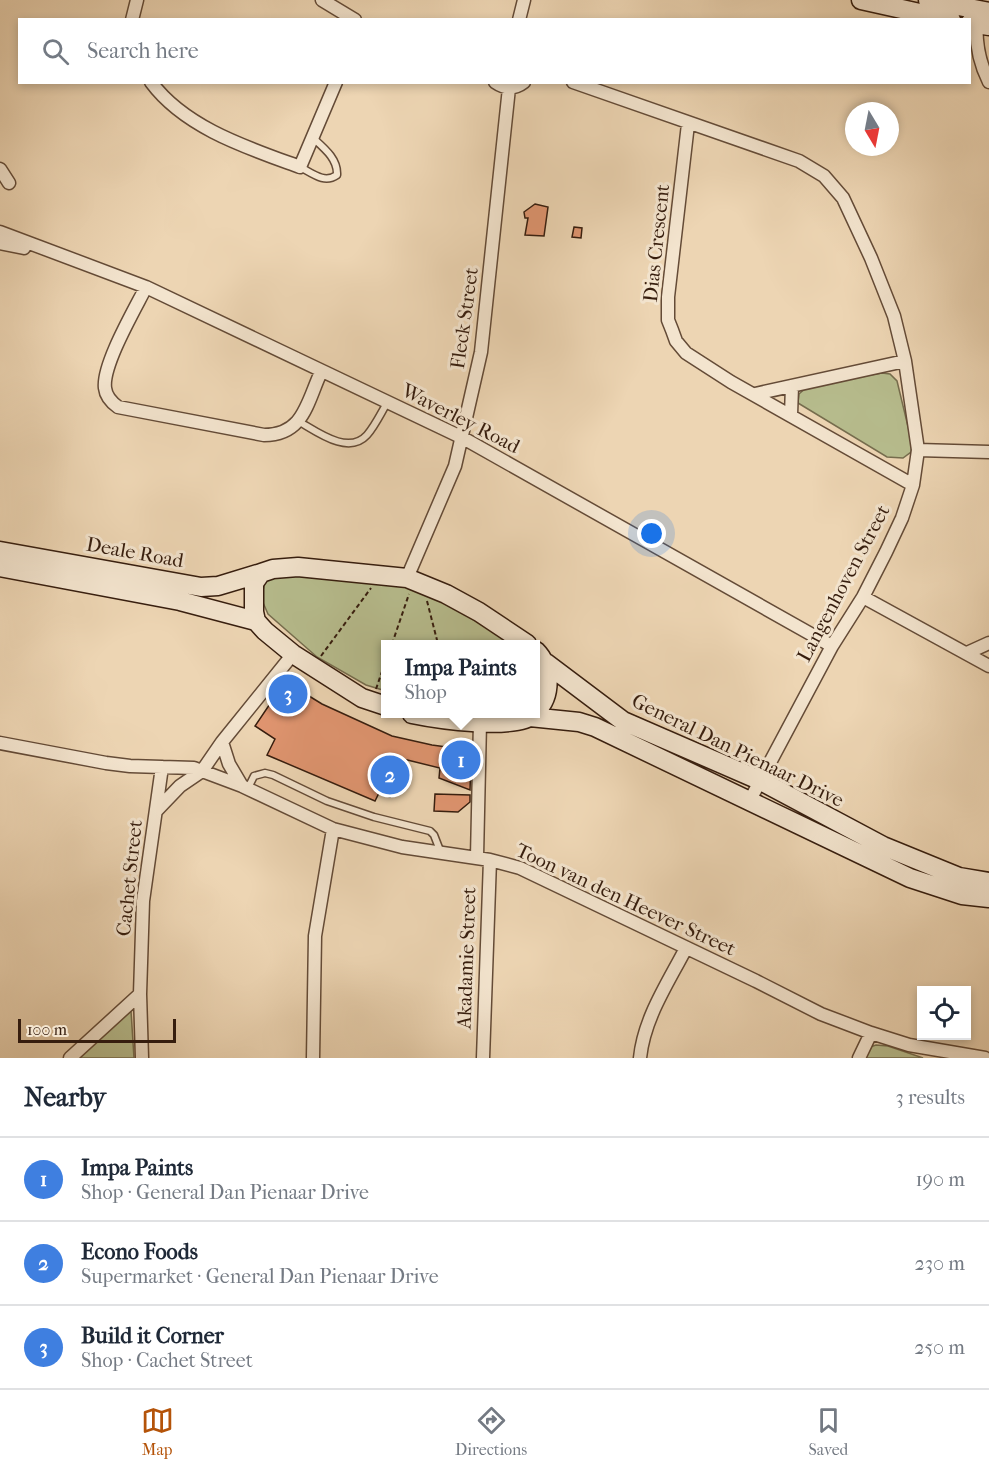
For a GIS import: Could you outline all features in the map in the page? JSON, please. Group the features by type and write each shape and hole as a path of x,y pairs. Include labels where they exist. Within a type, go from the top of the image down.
{"street":[{"path":"132,18 137,0"},
{"path":"322,0 352,18"},
{"path":"520,18 524,0"},
{"path":"861,0 889,4 943,18"},
{"path":"928,0 980,19 975,38 989,82"},
{"path":"153,84 173,107 194,123 263,154 300,167 335,84"},
{"path":"500,84 509,88 522,84"},
{"name":"Langenhoven Street","path":"578,84 799,161 824,176 843,198 871,258 894,316 905,361 918,450 913,485 902,518 863,597 832,646 750,800"},
{"name":"Fleck Street","path":"415,581 463,438 481,352 509,88"},
{"name":"Dias Crescent","path":"688,124 668,297 668,320 676,341 686,353 731,382 913,485"},
{"path":"0,169 9,183"},
{"name":"Waverley Road","path":"0,232 146,287 463,438 832,646"},
{"name":"Waverley Road","path":"0,243 58,254"},
{"path":"146,287 119,342 106,375 105,391 110,401 118,407 264,435 287,432 298,421 321,372"},
{"path":"754,394 905,361"},
{"path":"791,415 792,386"},
{"path":"918,450 989,452"},
{"name":"Deale Road","path":"0,551 201,587 218,586 273,569 298,567 382,574 415,581"},
{"name":"Deale Road","path":"0,567 180,601 256,621 293,654 362,698 379,704"},
{"path":"256,621 254,583 261,573"},
{"path":"415,581 446,594 479,612 520,640"},
{"path":"863,597 989,666"},
{"path":"967,653 989,642"},
{"path":"157,810 180,786 202,771 222,742 293,654"},
{"name":"General Dan Pienaar Drive","path":"541,657 622,721 759,780 883,846 959,877 989,882"},
{"name":"General Dan Pienaar Drive","path":"540,707 547,689 541,657"},
{"name":"General Dan Pienaar Drive","path":"540,715 595,727 910,878 962,895 989,898"},
{"name":"General Dan Pienaar Drive","path":"446,718 507,722 520,718"},
{"path":"477,857 480,722"},
{"path":"222,742 229,764 245,787"},
{"name":"Toon van den Heever Street","path":"0,743 106,763 194,768 245,787 333,829 402,848 477,857 520,868 821,1014 871,1034 909,1045 986,1058"},
{"name":"Cachet Street","path":"142,1058 140,994 143,901 162,767"},
{"path":"313,1058 315,936 333,829"},
{"name":"Akadamie Street","path":"483,1058 490,860"},
{"path":"910,878 918,861"},
{"path":"640,1058 644,1033 650,1018 686,948"},
{"path":"70,1058 140,994"},
{"path":"859,1058 871,1034"}],"lane":[{"path":"300,167 321,178 328,179 337,176 333,160 313,138"},
{"path":"298,421 330,439 352,444 360,442 368,435 387,403"},
{"path":"245,787 254,776 266,773 273,775 327,801 374,817 430,831 441,853"}],"path":[{"path":"313,667 382,574"},
{"path":"394,640 415,581"},
{"path":"415,581 436,640"}],"green space":[{"path":"882,373 890,374 897,381 912,443 911,452 903,458 887,457 798,403 799,394 809,385"},
{"path":"285,568 428,587 516,640 381,640 381,690 366,685 317,657 268,614 261,598 266,578"},
{"path":"125,1009 131,1011 134,1058 79,1058"},
{"path":"876,1045 888,1046 923,1058 864,1058 867,1048"}],"building":[{"path":"535,204 548,207 544,236 525,235 528,218 525,218 524,212"},
{"path":"574,227 582,228 581,238 572,237"},
{"path":"296,688 322,704 392,736 461,749 471,761 470,790 439,778 440,768 399,758 390,797 379,793 375,801 267,755 275,739 255,726 280,689"},
{"path":"435,794 470,795 470,802 458,812 434,811"}],"place":[{"name":"Build it Corner","path":"288,694"},
{"name":"Impa Paints","path":"461,760"},
{"name":"Econo Foods","path":"390,775"}]}
